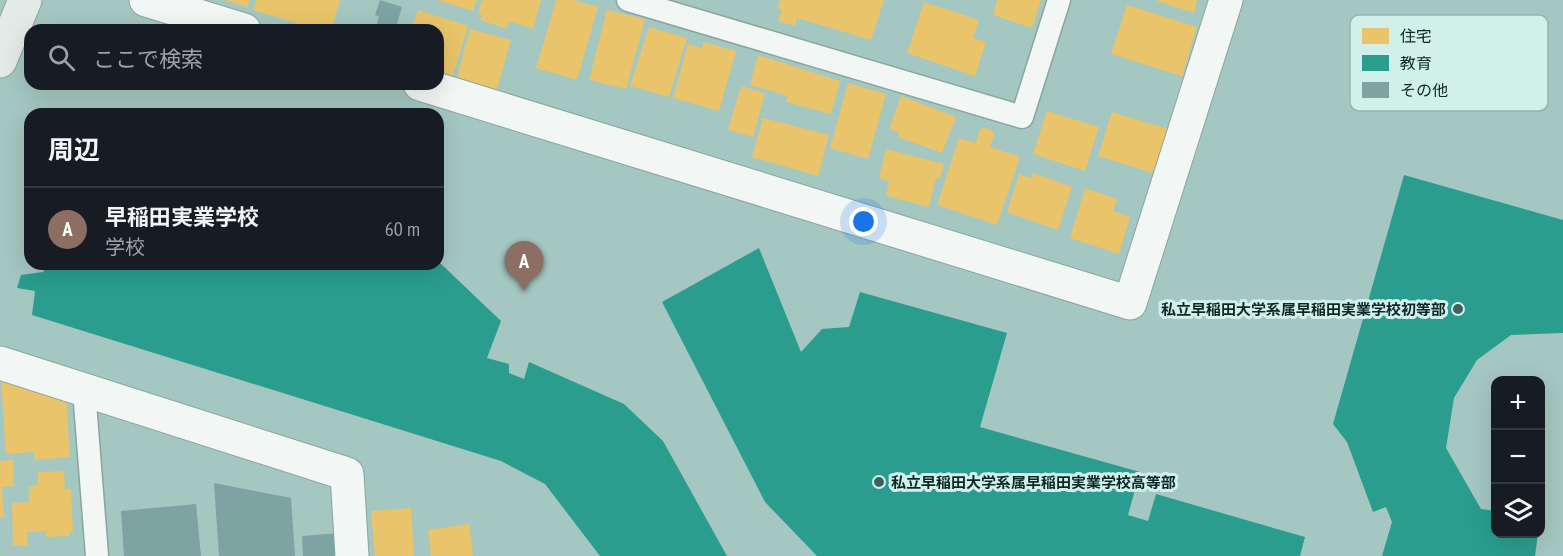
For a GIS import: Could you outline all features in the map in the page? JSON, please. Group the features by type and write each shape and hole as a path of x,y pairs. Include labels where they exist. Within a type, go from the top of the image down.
{"main road":[{"path":"0,61 25,0"}],"street":[{"path":"146,0 224,24"},
{"path":"439,90 1131,303 1226,0"},
{"path":"0,363 347,474 352,556"}],"lane":[{"path":"628,0 1022,117 1059,0"},
{"path":"84,390 97,556"}],"building: 住宅":[{"path":"224,0 249,0 248,7"},
{"path":"256,0 340,0 333,24 299,24 253,10"},
{"path":"437,0 477,0 473,11"},
{"path":"482,0 541,0 533,29 509,21 507,29 480,20 482,15 478,13"},
{"path":"556,0 572,0 598,7 577,80 536,68"},
{"path":"780,0 884,0 871,40 797,18 795,26 778,21 782,10 777,9"},
{"path":"997,0 1041,0 1032,28 993,15"},
{"path":"1155,0 1197,0 1194,13"},
{"path":"924,2 979,20 973,38 986,42 975,76 907,53"},
{"path":"1127,5 1197,27 1182,76 1111,54"},
{"path":"418,10 468,26 452,79 444,77 444,24 413,24"},
{"path":"607,10 645,19 626,89 589,80"},
{"path":"649,27 687,38 669,97 630,86"},
{"path":"470,29 511,40 496,92 456,80"},
{"path":"703,42 736,51 719,111 673,98 688,44 702,48"},
{"path":"758,55 840,81 831,114 786,102 788,96 750,85"},
{"path":"848,83 886,94 868,159 830,148"},
{"path":"741,86 765,93 753,137 728,130"},
{"path":"901,96 956,117 942,153 898,137 899,132 889,129"},
{"path":"1047,111 1099,127 1085,171 1033,154"},
{"path":"1112,112 1168,129 1153,173 1098,156"},
{"path":"763,118 829,135 818,176 752,157"},
{"path":"984,127 995,133 990,147 1020,157 997,225 937,205 959,138 976,143 980,129"},
{"path":"886,149 944,164 940,179 936,178 929,207 886,196 889,181 879,178"},
{"path":"1033,173 1072,187 1058,230 1007,212 1019,174 1031,178"},
{"path":"1085,188 1117,199 1113,211 1130,217 1119,254 1070,238"},
{"path":"1,379 66,397 70,457 35,460 34,452 6,454"},
{"path":"13,460 14,486 2,487 4,517 0,517 0,461"},
{"path":"64,471 65,489 71,489 73,532 70,531 70,536 46,537 46,531 27,532 28,546 13,546 12,503 29,502 29,486 38,485 38,472"},
{"path":"411,508 414,556 375,556 371,511"},
{"path":"469,524 473,556 431,556 428,530"}],"building: 教育":[{"path":"1404,175 1563,220 1563,333 1511,335 1477,360 1454,398 1446,448 1481,509 1491,510 1491,538 1537,538 1535,556 1382,556 1392,522 1386,507 1373,512 1347,442 1333,424"},
{"path":"759,248 801,352 822,329 849,327 860,292 1007,333 980,427 1140,472 1128,515 1148,521 1156,494 1305,537 1300,556 817,556 765,502 662,302"},
{"path":"444,267 501,321 487,358 509,364 509,373 524,379 529,362 624,404 663,441 727,556 600,556 545,484 501,461 32,315 35,291 17,288 21,275 44,270 444,270"}],"building: その他":[{"path":"380,0 402,7 397,24 377,24 379,16 375,15"},
{"path":"214,483 291,498 295,556 219,556"},
{"path":"196,504 201,556 124,556 121,511"},
{"path":"339,533 341,556 303,556 302,536"}],"place":[{"name":"早稲田実業学校","path":"524,291"},
{"name":"私立早稲田大学系属早稲田実業学校初等部","path":"1458,309"},
{"name":"私立早稲田大学系属早稲田実業学校高等部","path":"879,482"}]}
